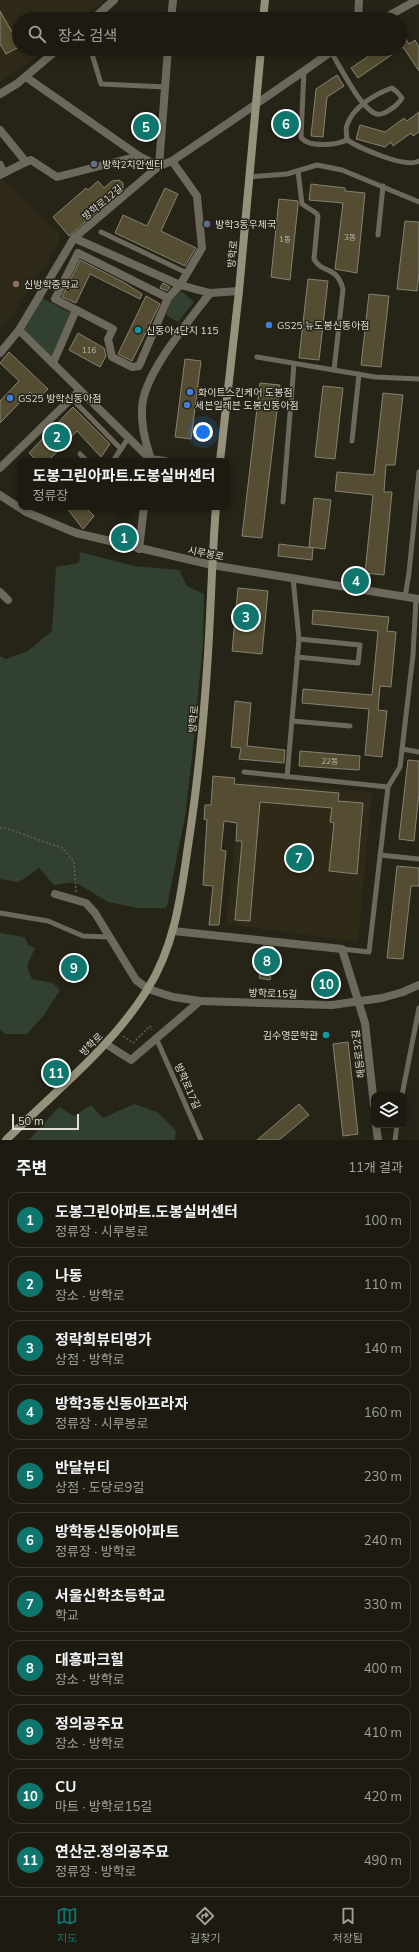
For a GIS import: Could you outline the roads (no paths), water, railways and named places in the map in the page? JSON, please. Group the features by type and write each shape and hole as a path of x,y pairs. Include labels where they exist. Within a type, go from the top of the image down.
{"main road":[{"path":"264,12 265,0"},
{"name":"방학로","path":"220,458 239,291 260,56"},
{"name":"방학로","path":"6,1140 106,1044 148,988 159,967 173,931 179,906 199,766 208,652 216,510"}],"street":[{"path":"101,12 114,0"},
{"path":"172,12 173,0"},
{"path":"358,12 359,0"},
{"path":"396,12 417,0"},
{"path":"0,94 26,77 50,56"},
{"path":"26,77 139,156 159,166 168,56"},
{"name":"방학로12길","path":"0,352 19,330 74,238 159,166 172,161 256,106 325,56"},
{"path":"0,130 26,162"},
{"path":"0,165 2,174 31,160 57,177 139,156"},
{"path":"168,298 78,253 55,299 113,329 108,339 112,357 132,367 139,366 168,298 180,286 202,248 197,196 172,161"},
{"path":"74,238 180,286 210,292 239,291"},
{"path":"149,458 145,442 142,407 150,382 163,355 210,292"},
{"path":"52,363 76,310"},
{"path":"19,330 129,437 148,458"},
{"path":"0,468 80,390"},
{"name":"시루봉로","path":"0,495 18,507"},
{"name":"시루봉로","path":"23,510 76,533 139,549 212,565 417,599"},
{"path":"139,549 144,510"},
{"path":"0,592 8,600"},
{"path":"55,894 86,903 95,913 136,980 148,988"},
{"path":"173,931 342,949 357,1002"},
{"name":"방학로15길","path":"148,988 173,997 200,1001 332,1005 382,998 403,992 419,985"},
{"path":"106,1044 131,1060 157,1040 200,1001"},
{"name":"해등로32길","path":"357,1002 365,1023 373,1092"},
{"path":"376,1128 378,1140"}],"lane":[{"path":"93,56 101,84 166,87"},
{"path":"336,56 364,104 376,114 383,114 399,103 402,98 392,88 364,104 353,113 346,126 347,140"},
{"path":"304,70 302,140 325,145 339,144 347,140 402,163 415,164 419,161"},
{"path":"249,177 287,174 317,165 342,170 419,202"},
{"path":"298,171 302,204 318,216 314,259 321,267 336,273 340,277 343,289 334,370"},
{"path":"378,235 383,186"},
{"path":"101,232 188,273"},
{"path":"257,357 358,374 419,379"},
{"path":"283,502 294,364"},
{"path":"352,441 358,374"},
{"path":"77,404 121,449"},
{"path":"115,458 129,437"},
{"path":"80,454 84,458"},
{"path":"405,597 419,472"},
{"path":"287,777 299,639 293,578"},
{"path":"342,949 369,952 388,787 400,767 413,655 417,599"},
{"path":"297,657 358,663 360,645 299,639"},
{"path":"292,721 350,726"},
{"path":"402,749 419,752"},
{"path":"244,772 388,787"},
{"path":"380,855 419,859"},
{"path":"0,914 48,921 83,936 109,937"},
{"path":"403,1092 419,1008"},
{"name":"방학로17길","path":"157,1040 201,1140"},
{"path":"396,1140 397,1128"}],"place":[{"name":"방학동신동아아파트","path":"286,124"},
{"name":"반달뷰티","path":"146,127"},
{"name":"방학2치안센터","path":"94,164"},
{"name":"방학3동우체국","path":"207,224"},
{"name":"신방학중학교","path":"16,284"},
{"name":"GS25 뉴도봉신동아점","path":"269,325"},
{"name":"신동아4단지 115","path":"138,330"},
{"name":"화이트스킨케어 도봉점","path":"190,392"},
{"name":"GS25 방학신동아점","path":"10,398"},
{"name":"세븐일레븐 도봉신동아점","path":"187,405"},
{"name":"나동","path":"57,437"},
{"name":"도봉그린아파트.도봉실버센터","path":"124,538"},
{"name":"방학3동신동아프라자","path":"356,581"},
{"name":"정락희뷰티명가","path":"246,617"},
{"name":"서울신학초등학교","path":"299,858"},
{"name":"대흥파크힐","path":"267,961"},
{"name":"정의공주묘","path":"74,968"},
{"name":"CU","path":"326,984"},
{"name":"김수영문학관","path":"326,1035"},
{"name":"연산군.정의공주묘","path":"56,1073"}]}
